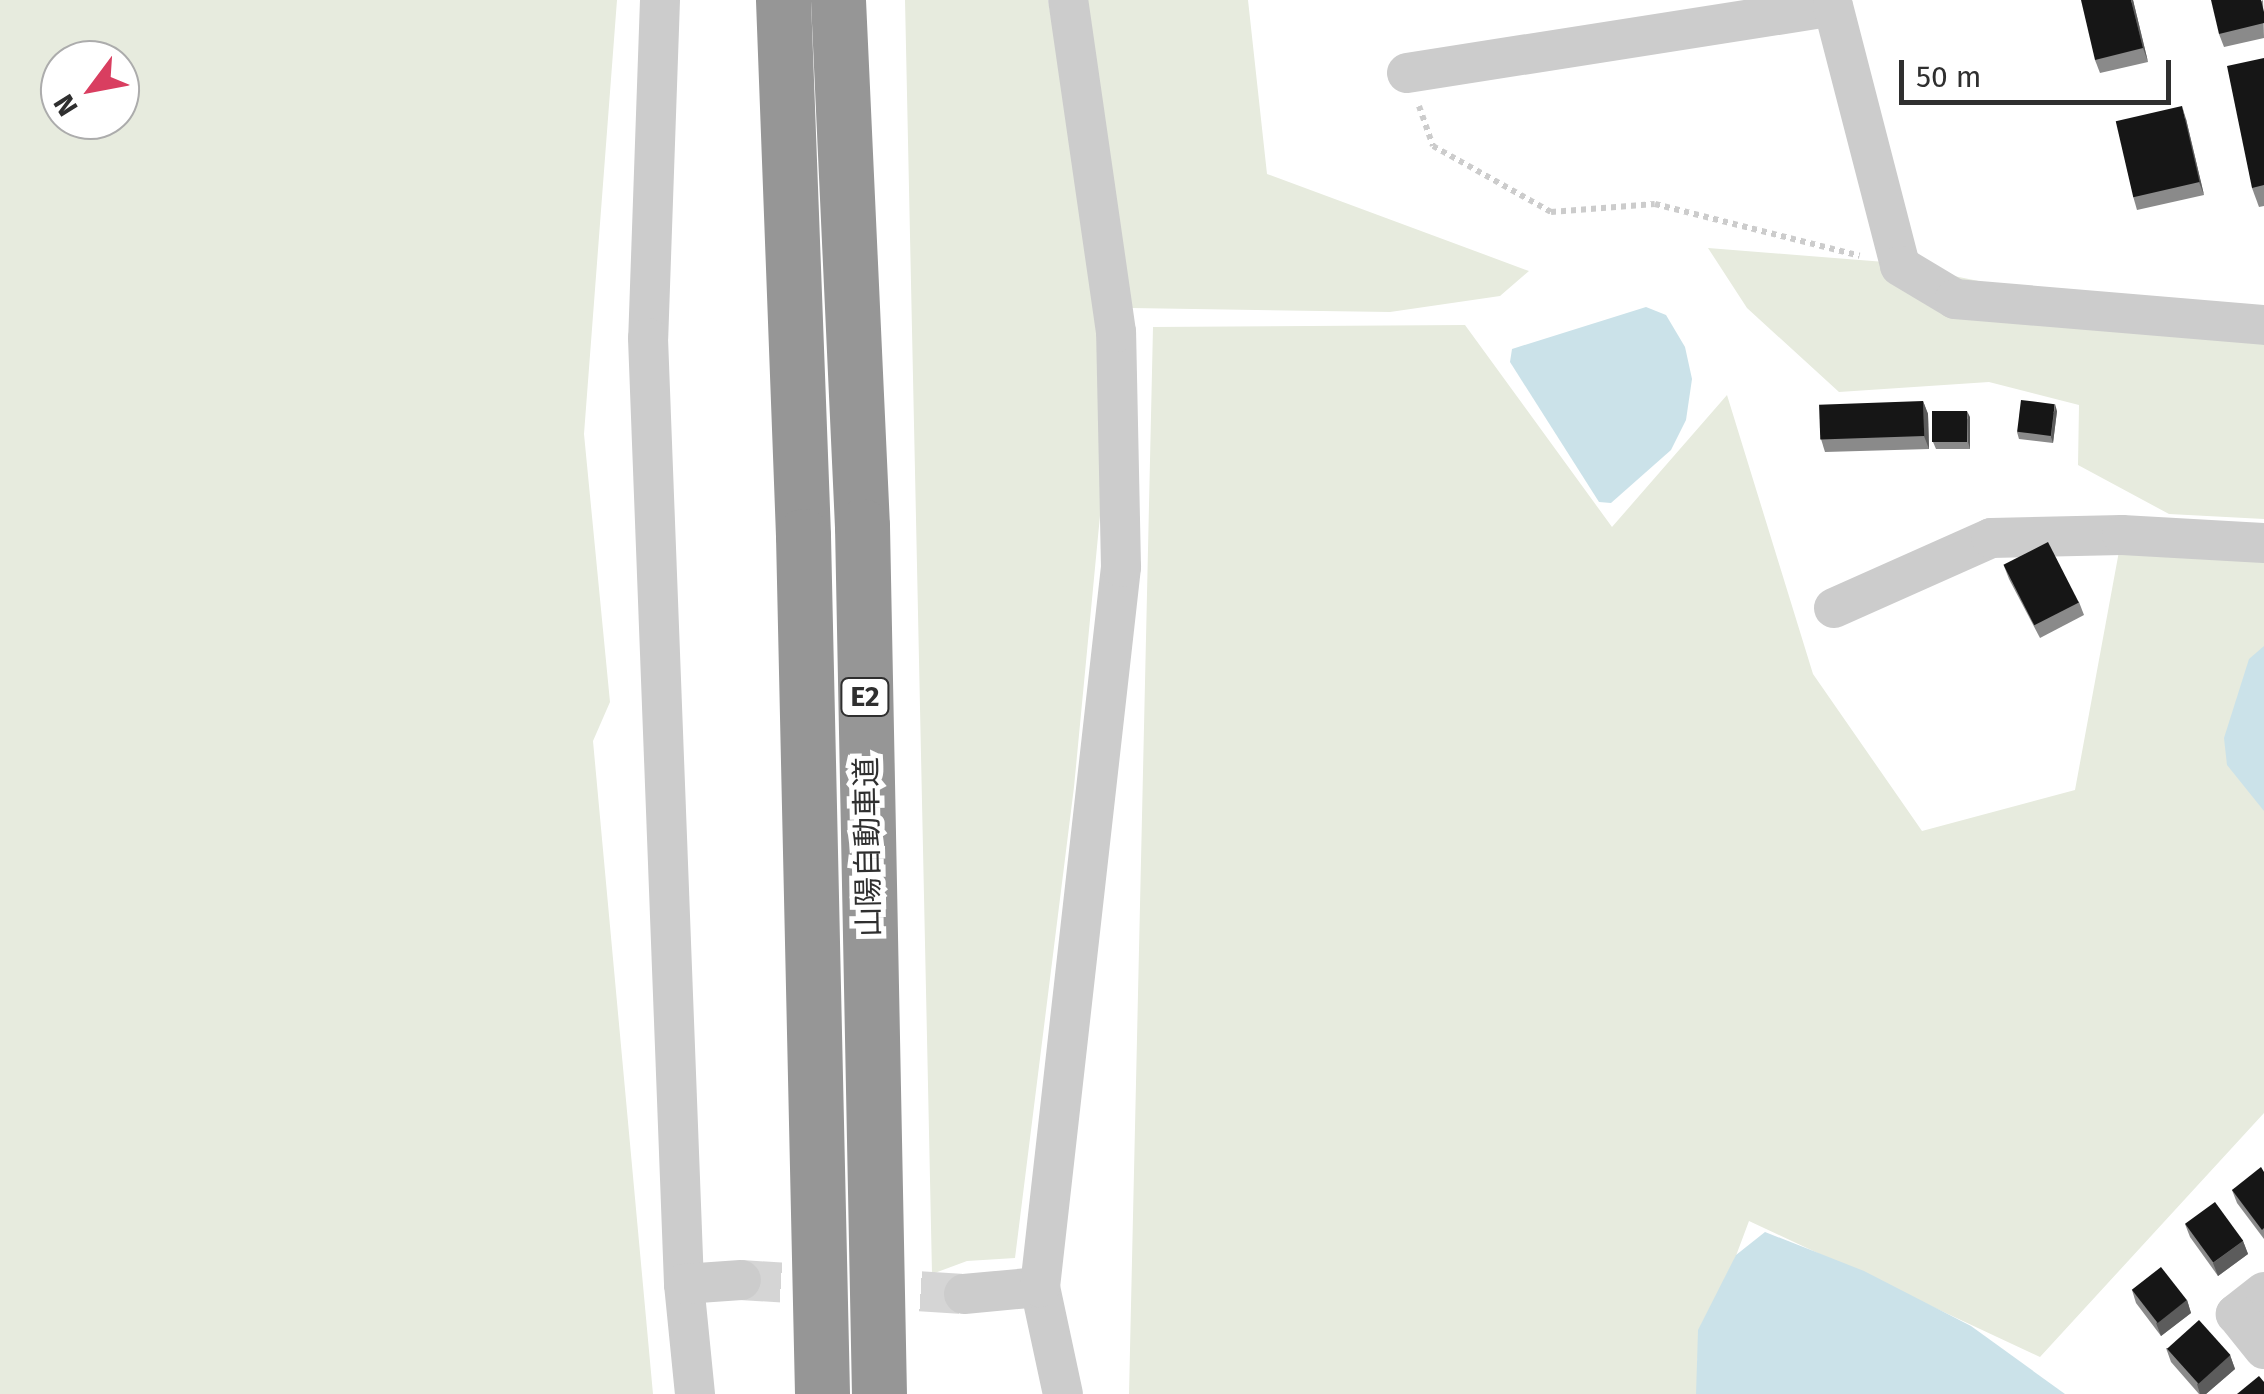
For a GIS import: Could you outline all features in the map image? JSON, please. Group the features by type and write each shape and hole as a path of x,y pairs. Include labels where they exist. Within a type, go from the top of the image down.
{"highway":[{"name":"山陽自動車道","path":"783,0 804,536 822,1394"},
{"name":"山陽自動車道","path":"838,0 862,526 879,1394"}],"street":[{"path":"660,0 648,338 684,1284 695,1394"},
{"path":"1063,1394 1040,1287 1120,567 1116,332 1068,0"},
{"path":"1407,74 1833,3 1900,266 1955,299 2264,325"},
{"path":"1834,608 1990,538 2122,535 2264,543"},
{"path":"684,1284 741,1280"},
{"path":"964,1294 1040,1287"},
{"path":"2264,1292 2236,1314 2264,1349"}],"path":[{"path":"1407,74 1433,146 1551,212 1655,204 1900,266"}],"shaded area":[{"path":"0,0 617,0 584,434 610,702 593,741 653,1394 0,1394"},
{"path":"905,0 1048,0 1094,264 1106,453 1074,787 1015,1258 967,1261 932,1274"},
{"path":"1085,0 1248,0 1267,174 1529,271 1500,296 1390,312 1131,308"},
{"path":"1708,248 1885,262 2264,339 2264,519 2169,514 2078,465 2079,405 1989,382 1839,392 1747,308"},
{"path":"1465,325 1612,527 1727,395 1813,674 1922,831 2075,790 2122,535 2264,541 2264,1113 2040,1357 1749,1221 1697,1360 1699,1394 1129,1394 1153,327"}],"water":[{"path":"1646,307 1666,315 1685,347 1692,379 1686,420 1671,450 1611,503 1599,502 1510,362 1512,349"},
{"path":"2264,646 2264,811 2227,765 2224,738 2249,659"},
{"path":"1765,1232 1864,1271 1971,1326 2065,1394 1696,1394 1698,1330 1736,1255"}],"building":[{"path":"2081,0 2131,0 2143,48 2095,60"},
{"path":"2211,0 2261,0 2264,23 2219,34"},
{"path":"2264,58 2264,185 2252,188 2227,66"},
{"path":"2182,106 2200,182 2133,197 2116,121"},
{"path":"2021,400 2055,404 2051,436 2017,432"},
{"path":"1923,401 1924,436 1820,440 1819,405"},
{"path":"1932,411 1967,411 1967,442 1932,442"},
{"path":"2048,542 2079,603 2034,625 2003,565"},
{"path":"2261,1167 2264,1172 2262,1230 2232,1190"},
{"path":"2215,1202 2243,1241 2213,1263 2185,1224"},
{"path":"2161,1267 2187,1300 2158,1323 2132,1290"},
{"path":"2199,1320 2230,1355 2198,1384 2167,1349"},
{"path":"2259,1376 2264,1382 2264,1394 2237,1394"}],"tunnel":[{"path":"741,1280 964,1294"}]}
